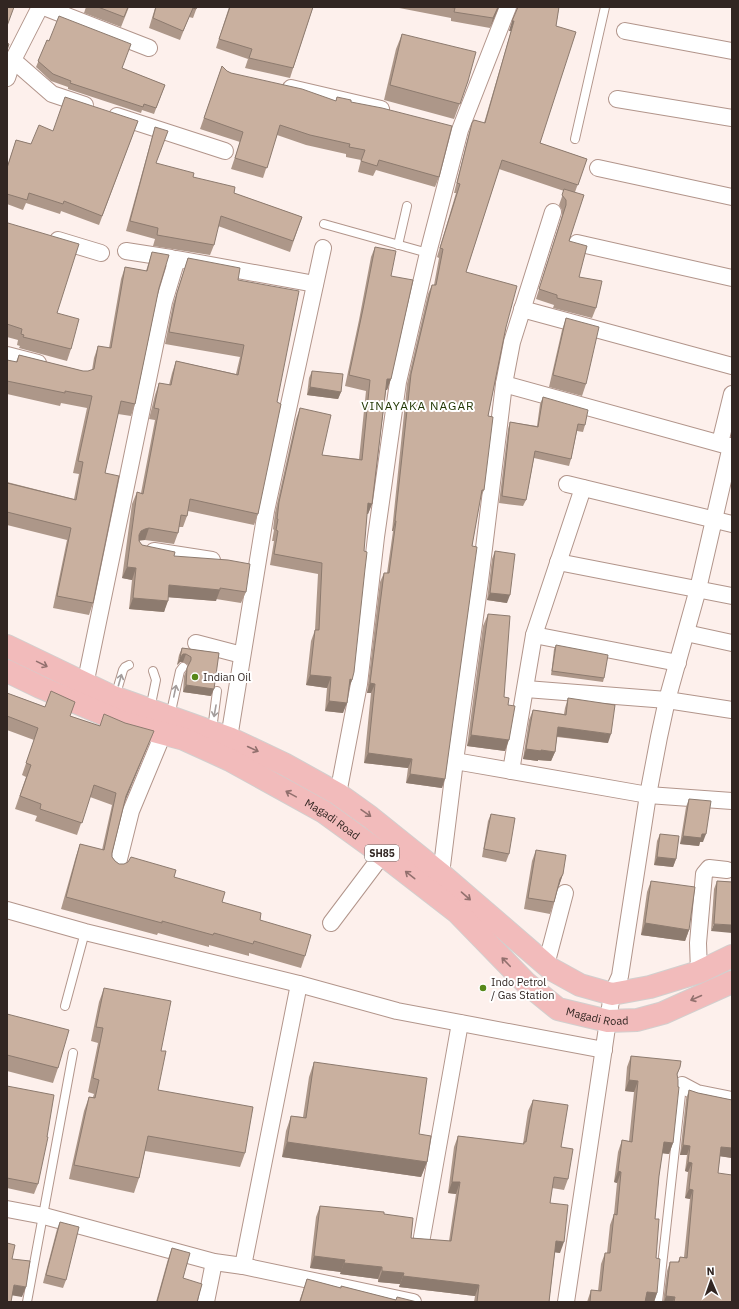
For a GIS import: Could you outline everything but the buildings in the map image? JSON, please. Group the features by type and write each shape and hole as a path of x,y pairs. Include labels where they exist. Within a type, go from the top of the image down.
{"main road":[{"name":"Magadi Road","path":"7,646 85,685 115,698 150,710 184,739 230,760 324,812 382,854 457,912 526,983 558,1009 608,1021 637,1020 663,1013 732,982"},
{"name":"Magadi Road","path":"7,672 124,723 167,725 220,735 284,764 338,794 370,817 441,874 546,965 580,985 612,994 650,987 699,972 732,956"}],"street":[{"path":"7,78 14,60 40,7"},
{"path":"44,7 150,48"},
{"path":"338,794 359,684 376,537 398,382 428,253 460,130 508,7"},
{"path":"625,31 732,50"},
{"path":"14,60 52,94 225,151"},
{"path":"275,84 399,114"},
{"path":"618,99 732,118"},
{"path":"445,126 460,130"},
{"path":"598,168 732,197"},
{"path":"441,874 480,581 504,384 512,342 553,212"},
{"path":"43,236 101,253"},
{"path":"577,243 732,278"},
{"path":"220,735 242,655 242,565 266,510 323,248"},
{"path":"126,251 315,284"},
{"path":"85,685 164,302 177,259"},
{"path":"522,309 732,366"},
{"path":"7,355 51,367"},
{"path":"504,384 727,445"},
{"path":"566,1302 612,994 620,976 648,795 667,700 698,589 714,520 727,445 732,394"},
{"path":"567,484 732,524"},
{"path":"511,771 534,635 583,488"},
{"path":"144,549 242,565"},
{"path":"558,562 732,596"},
{"path":"686,633 732,643"},
{"path":"534,635 678,663"},
{"path":"196,643 242,655"},
{"path":"526,689 667,700 732,710"},
{"path":"117,867 131,811 167,725"},
{"path":"455,761 648,795 732,801"},
{"path":"331,923 382,854"},
{"path":"699,972 698,942 704,874 709,868 727,870"},
{"path":"546,965 564,893"},
{"path":"7,910 85,932 299,984 398,1011 604,1050"},
{"path":"243,1266 299,984"},
{"path":"422,1237 460,1023"},
{"path":"682,1085 697,1093 732,1100"},
{"path":"7,1209 44,1216 214,1262 243,1266 413,1302"},
{"path":"206,1302 214,1262"}],"lane":[{"path":"575,139 605,7"},
{"path":"398,245 407,206"},
{"path":"324,224 428,253"},
{"path":"115,698 125,667 129,665"},
{"path":"167,725 180,671 183,667"},
{"path":"150,710 156,680 153,671"},
{"path":"218,691 220,735"},
{"path":"64,1006 85,932"},
{"path":"27,1302 73,1053"},
{"path":"658,1302 682,1085"}],"place":[{"name":"Indian Oil","path":"195,677"},
{"name":"Indo Petrol / Gas Station","path":"483,988"}],"district":[{"name":"VINAYAKA NAGAR","path":"418,406"}]}
